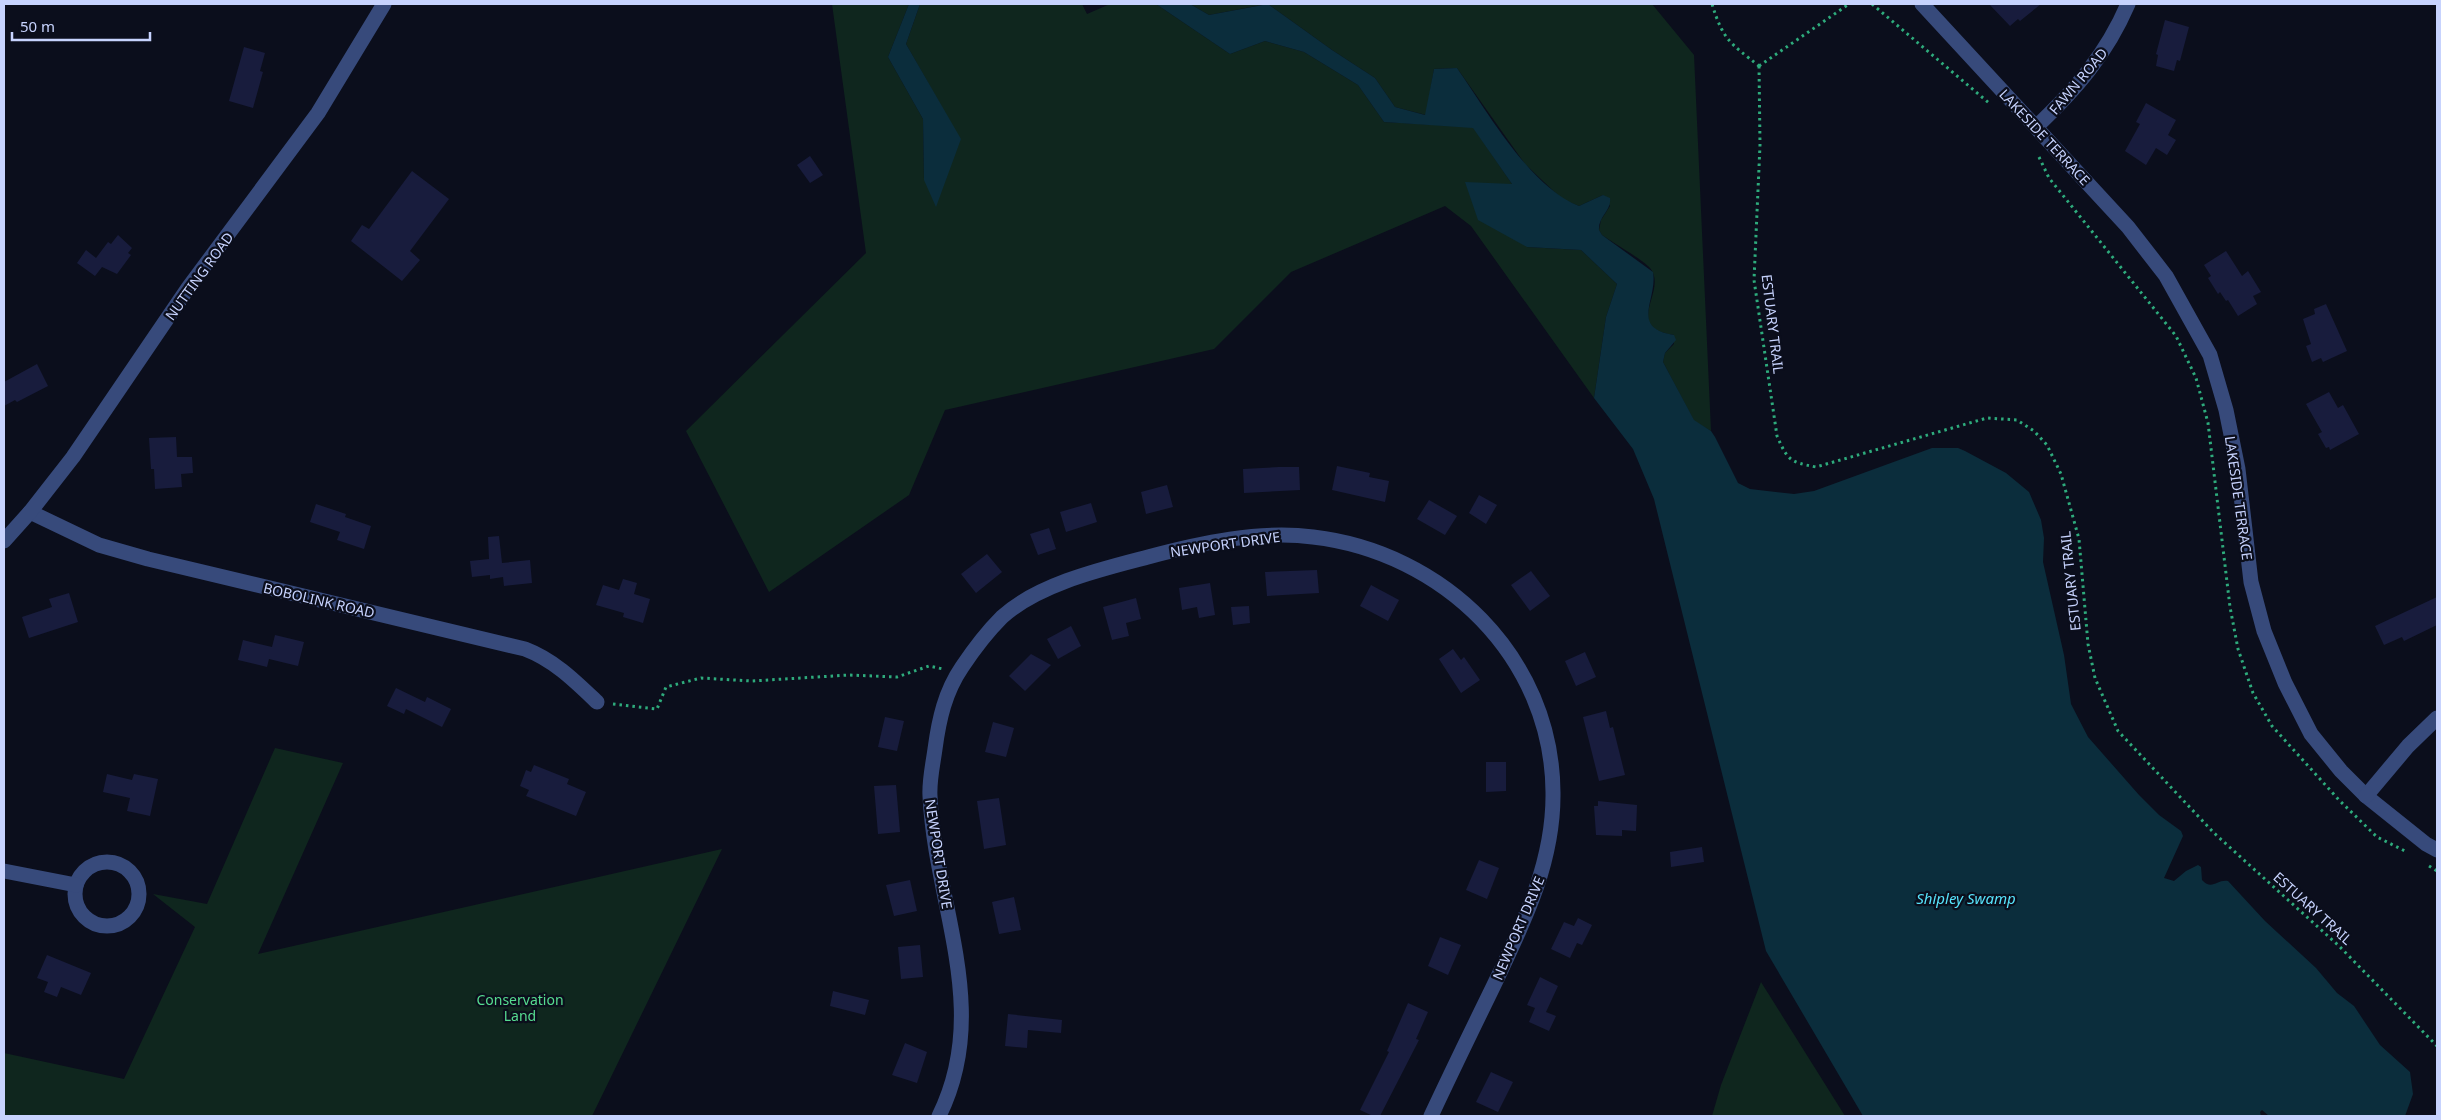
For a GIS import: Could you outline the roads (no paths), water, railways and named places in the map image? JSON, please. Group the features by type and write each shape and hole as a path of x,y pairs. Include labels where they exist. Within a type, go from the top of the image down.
{"street":[{"name":"NUTTING ROAD","path":"4,541 30,512 73,457 188,288 318,113 384,4"},
{"name":"LAKESIDE TERRACE","path":"1922,4 2128,227 2166,276 2210,356 2226,410 2238,469 2250,582 2264,631 2285,683 2311,734 2341,771 2366,796 2426,844 2437,850"},
{"name":"FAWN ROAD","path":"2036,128 2068,96 2095,64 2117,30 2128,4"},
{"name":"BOBOLINK ROAD","path":"30,512 99,545 148,559 525,649 541,655 557,665 598,702"},
{"name":"NEWPORT DRIVE","path":"939,1116 956,1072 961,1045 962,1006 957,963 934,840 929,792 940,713 959,672 981,641 1005,615 1034,597 1064,583 1102,569 1160,554 1261,536 1315,537 1372,551 1421,572 1440,583 1482,619 1508,650 1531,692 1550,752 1553,789 1552,825 1547,859 1521,929 1431,1116"},
{"path":"2366,796 2408,746 2437,718"},
{"path":"108,862 118,863 127,868 138,886 137,906 123,922 112,926 96,924 83,916 77,906 75,896 76,885 88,868 108,862"},
{"path":"4,871 76,885"}],"water":[{"path":"909,4 920,4 906,44 961,139 936,207 924,180 923,119 888,57"},
{"name":"Shipley Swamp","path":"1156,4 1190,4 1209,15 1268,4 1375,78 1395,107 1425,115 1434,69 1457,68 1510,146 1543,182 1561,196 1579,206 1603,195 1610,198 1609,206 1599,225 1599,230 1602,235 1653,272 1649,319 1652,326 1660,331 1674,335 1676,340 1665,353 1663,362 1694,420 1711,431 1715,437 1738,483 1750,489 1794,494 1814,491 1932,448 1958,448 2006,473 2029,492 2041,520 2044,538 2043,562 2064,655 2071,704 2088,737 2139,795 2159,815 2181,831 2183,836 2164,878 2174,881 2186,871 2198,865 2201,867 2202,880 2209,885 2228,881 2265,921 2316,968 2337,993 2354,1006 2380,1045 2410,1072 2413,1094 2405,1116 2269,1116 2262,1110 2260,1112 2261,1116 1863,1116 1766,951 1654,499 1633,449 1594,398 1606,317 1617,284 1581,250 1527,247 1478,220 1465,182 1512,184 1473,128 1384,122 1358,85 1304,52 1265,41 1230,54"}],"park label":[{"name":"Conservation Land","path":"520,1008"}]}
